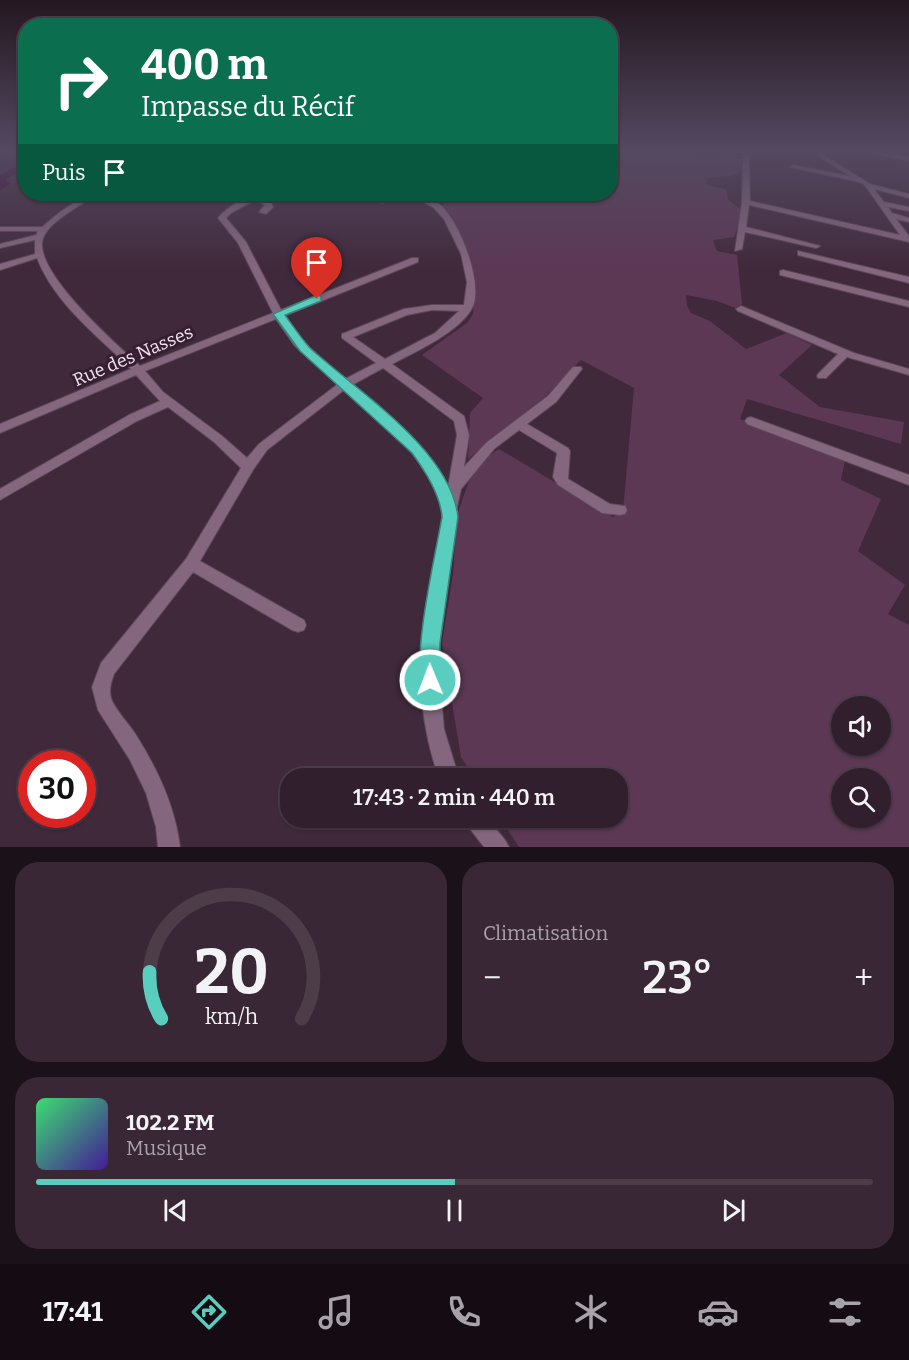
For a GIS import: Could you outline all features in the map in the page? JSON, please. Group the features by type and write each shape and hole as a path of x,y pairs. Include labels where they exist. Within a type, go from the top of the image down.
{"street":[{"path":"738,249 746,189"},
{"path":"869,189 908,240"},
{"path":"884,189 909,196"},
{"path":"83,201 45,229 39,237 39,255 62,294 139,370 153,389 214,434 248,467"},
{"path":"247,201 228,211 222,219 242,242 278,314 298,343 393,426 423,456 441,486 450,517"},
{"path":"263,212 269,207 265,201"},
{"path":"169,847 163,819 150,781 130,741 104,704 101,687 107,669 191,563 248,467 269,441 345,384 439,335 466,309 471,293 465,254 447,218 437,207 426,201"},
{"path":"746,202 908,240"},
{"path":"882,204 909,209"},
{"path":"890,215 909,220"},
{"path":"0,229 45,229"},
{"path":"742,229 816,246"},
{"path":"0,246 39,237"},
{"path":"801,253 909,280"},
{"path":"0,267 39,255"},
{"name":"Rue des Nasses","path":"0,429 139,370 415,260"},
{"path":"783,273 909,304"},
{"path":"446,768 435,729 430,663 431,633 463,435 460,419 342,333 410,309 438,306 466,309"},
{"path":"741,309 845,353 909,372"},
{"path":"822,376 845,353"},
{"path":"454,488 490,446 552,399 577,369"},
{"path":"0,495 133,418 169,402"},
{"path":"752,421 909,480"},
{"path":"518,424 564,451 560,477 563,482 608,509 620,510"},
{"path":"191,563 298,625"},
{"path":"482,828 498,847"}],"shaded area":[{"path":"618,189 726,189 728,199 743,212 734,237 713,240 717,251 737,255 742,304 736,308 717,301 686,295 687,306 691,313 710,321 746,349 787,333 812,345 779,375 820,407 904,422 901,444 747,399 740,419 845,460 841,480 881,499 858,551 905,585 888,614 909,625 909,847 519,847 507,828 628,828 628,768 468,768 461,757 442,643 453,574 457,515 470,478 487,457 499,449 613,517 623,511 634,388 581,360 539,403 468,459 470,413 483,398 422,355 467,323 473,314 475,278 470,260 450,216 441,205 452,201 618,201"}],"route":[{"path":"317,299 278,314 298,343 417,449 441,486 449,507 450,517 430,643 430,680"}]}
